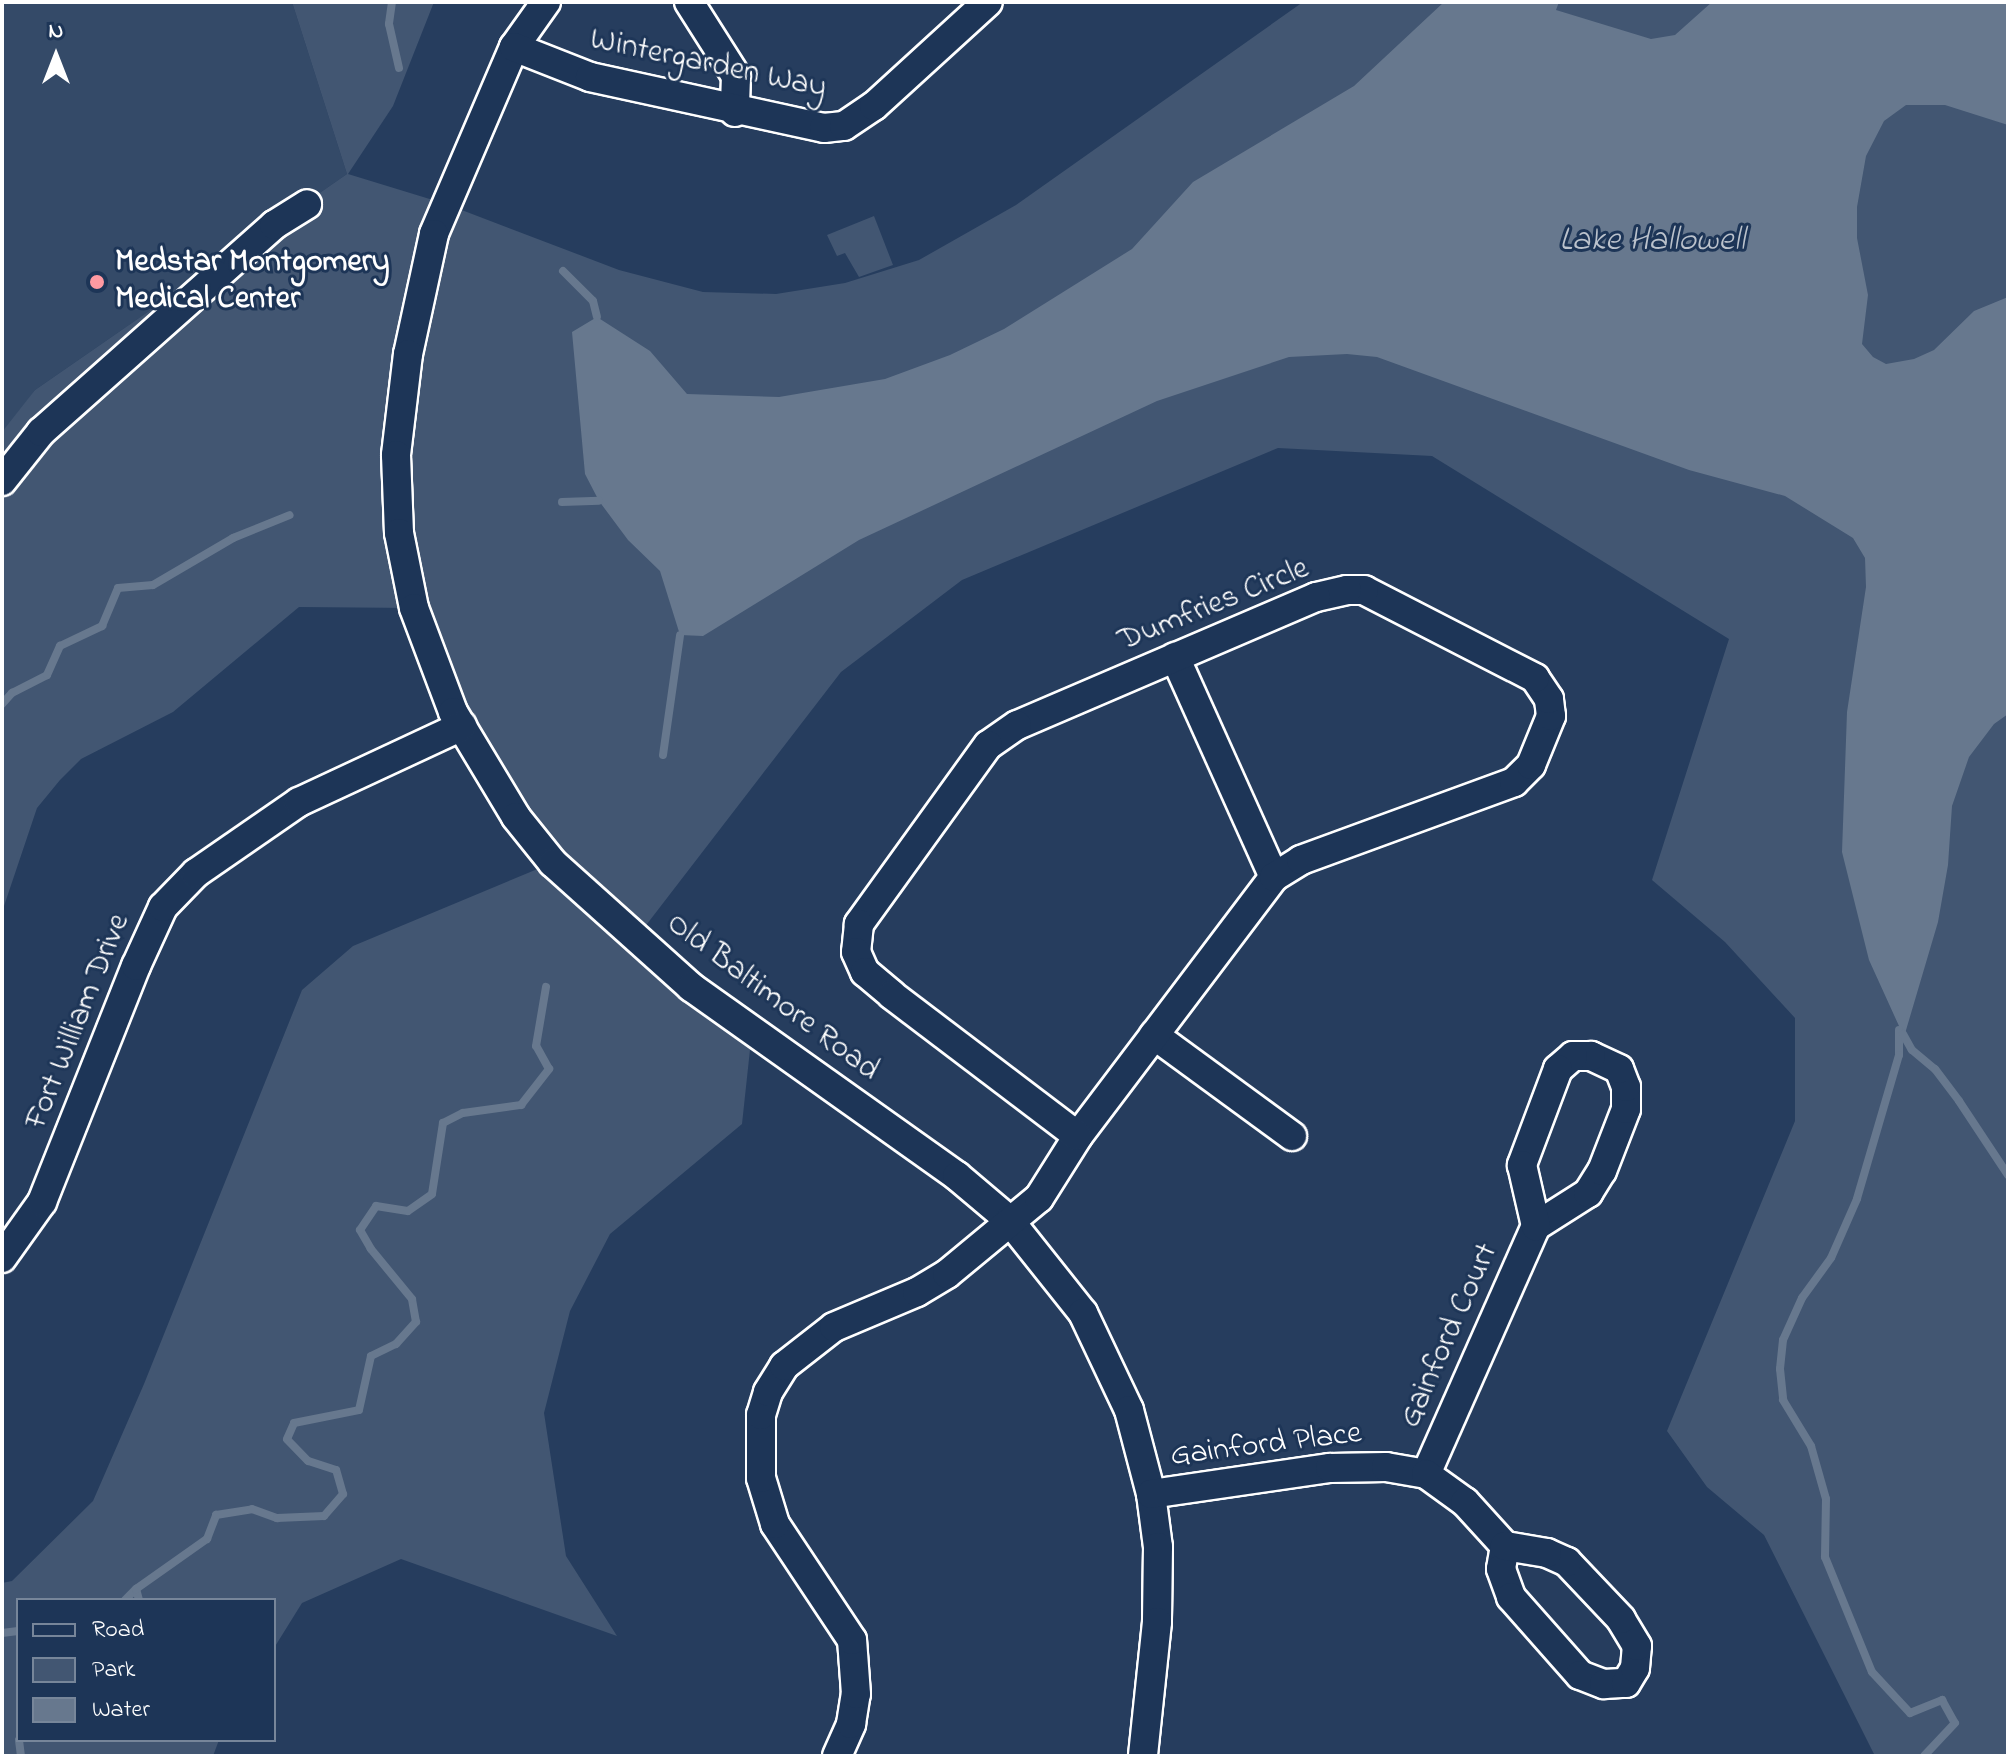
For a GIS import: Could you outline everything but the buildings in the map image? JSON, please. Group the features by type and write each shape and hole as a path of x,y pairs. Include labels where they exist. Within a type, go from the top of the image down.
{"street":[{"name":"Old Baltimore Road","path":"546,2 514,47 434,234 408,354 396,455 399,533 414,608 462,726 516,817 553,863 691,987 957,1176 1009,1220 1083,1313 1129,1410 1151,1494 1158,1547 1157,1622 1143,1756"},
{"path":"689,2 736,76 735,112"},
{"name":"Wintergarden Way","path":"514,47 590,77 735,112 824,128 844,126 874,106 988,2"},
{"path":"2,481 41,432 274,225 307,204"},
{"name":"Dumfries Circle","path":"837,1756 851,1724 856,1694 852,1640 775,1524 766,1501 759,1461 761,1415 768,1392 784,1366 834,1327 917,1292 947,1274 1039,1198 1078,1136 1274,877 1301,860 1514,782 1531,765 1551,716 1549,699 1535,678 1364,590 1316,597 1017,725 988,745 859,924 856,952 865,972 1078,1136"},
{"path":"1175,657 1274,877"},
{"name":"Fort William Drive","path":"2,1258 42,1202 136,966 163,907 196,873 299,802 462,726"},
{"path":"1154,1035 1292,1136"},
{"name":"Gainford Court","path":"1426,1474 1536,1226 1588,1193 1602,1171 1626,1109 1626,1087 1619,1069 1591,1056 1573,1056 1558,1069 1522,1165 1536,1226"},
{"name":"Gainford Place","path":"1151,1494 1330,1468 1386,1467 1426,1474 1465,1502 1505,1546"},
{"path":"1505,1546 1547,1553 1567,1562 1621,1619 1637,1646 1635,1668 1626,1683 1604,1684 1580,1675 1511,1597 1501,1569 1505,1546"}],"shaded area":[{"name":"Medstar Montgomery Medical Center","path":"2,2 292,2 347,174 35,390 2,438"}],"green space":[{"path":"292,2 434,2 393,106 348,174 446,204 619,270 703,292 776,294 845,283 919,260 1016,205 1303,2 2008,2 2008,1756 1875,1756 1764,1535 1707,1487 1667,1431 1795,1121 1795,1018 1725,942 1652,880 1729,639 1432,456 1278,448 962,580 841,672 637,937 752,1031 742,1124 610,1234 570,1311 544,1413 566,1556 617,1636 401,1559 302,1603 276,1645 276,1598 16,1598 16,1742 218,1742 213,1756 2,1756 2,1583 12,1581 93,1501 144,1384 302,990 353,946 552,863 516,817 414,608 299,607 173,712 81,759 60,780 37,808 2,912 2,432 35,390 347,174"},
{"path":"874,216 893,265 859,277 845,253 837,256 827,235"}],"water":[{"name":"Lake Hallowell","path":"1444,2 1559,2 1556,10 1651,39 1675,35 1712,2 2008,2 2008,125 1945,105 1906,105 1884,121 1866,156 1857,207 1857,238 1868,295 1862,344 1873,357 1886,364 1914,359 1934,350 1974,311 2008,297 2008,714 1994,724 1969,757 1952,806 1948,865 1938,922 1904,1037 1869,960 1842,852 1847,712 1866,587 1865,558 1853,538 1785,496 1689,470 1377,357 1347,354 1289,357 1157,401 859,540 703,636 680,635 660,571 628,540 599,501 585,474 572,332 597,317 650,351 687,394 779,397 885,379 950,355 1004,329 1132,249 1193,182 1354,86"}],"waterway":[{"path":"392,2 389,24 399,68"},
{"path":"563,271 593,301 597,317"},
{"path":"562,502 599,501"},
{"path":"2,704 12,693 47,675 60,646 102,626 118,588 153,585 233,538 290,515"},
{"path":"663,755 680,635"},
{"path":"138,1598 136,1589 207,1539 216,1515 252,1509 277,1518 324,1516 343,1494 336,1470 308,1461 287,1439 294,1423 359,1410 371,1356 396,1344 416,1322 412,1299 371,1249 360,1230 376,1206 408,1211 432,1194 443,1123 463,1113 521,1105 549,1069 536,1046 546,987"},
{"path":"1899,1030 1899,1055 1857,1199 1831,1258 1802,1298 1783,1340 1780,1369 1783,1400 1811,1446 1826,1499 1825,1557 1872,1672 1910,1713 1942,1700 1955,1723 1924,1756"},
{"path":"1903,1034 1912,1050 1935,1069 1959,1101 2008,1175"},
{"path":"127,1598 136,1589"},
{"path":"2,1633 16,1631"},
{"path":"19,1742 21,1756"}],"place":[{"name":"Medstar Montgomery Medical Center","path":"97,282"}]}
